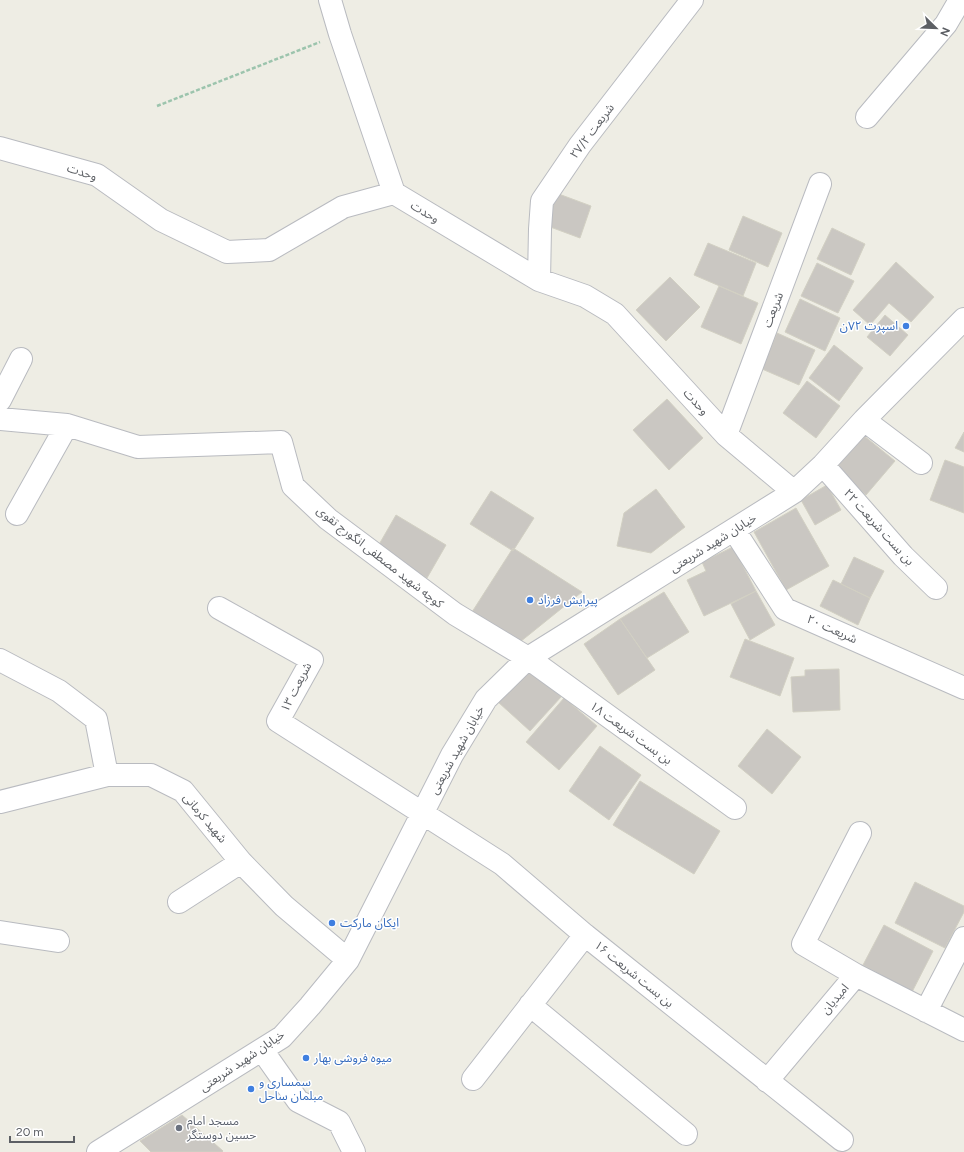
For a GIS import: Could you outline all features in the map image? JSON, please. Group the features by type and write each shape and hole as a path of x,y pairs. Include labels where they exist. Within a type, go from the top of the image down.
{"street":[{"path":"330,0 340,34 394,193"},
{"name":"شریعت ۲۷/۲","path":"538,280 542,201 580,144 692,0"},
{"path":"867,117 946,24 960,0"},
{"name":"وحدت","path":"0,148 97,175 161,220 227,252 269,250 343,207 394,193 538,280 585,296 615,314 726,435 794,492"},
{"name":"شریعت","path":"726,435 820,184"},
{"name":"خیابان شهید شریعتی","path":"111,1149 282,1037 348,960 452,755 486,699 528,658 794,492 823,465 864,420 964,319"},
{"path":"0,400 21,359"},
{"name":"کوچه شهید مصطفی انگورج تقوی","path":"0,419 67,425 138,447 281,442 293,486 328,519 455,614 528,658"},
{"path":"864,420 920,463"},
{"path":"17,514 67,425"},
{"name":"بن بست شریعت ۲۲","path":"823,465 903,556 936,588"},
{"name":"شریعت ۲۰","path":"734,530 785,608 964,688"},
{"name":"شریعت ۱۳","path":"218,608 312,660 278,721 422,814"},
{"name":"بن بست شریعت ۱۸","path":"528,658 734,808"},
{"path":"0,660 59,691 96,719 106,775"},
{"name":"شهید کرمانی","path":"0,802 106,775 151,775 183,791 241,862 284,906 348,960"},
{"name":"بن بست شریعت ۱۶","path":"422,814 502,864 585,935 842,1140"},
{"path":"856,975 803,944 860,833"},
{"path":"179,902 241,862"},
{"path":"0,932 58,941"},
{"path":"473,1079 585,935"},
{"path":"926,1011 964,938"},
{"name":"امیدیان","path":"767,1081 856,975 964,1030"},
{"path":"530,1005 686,1134"},
{"path":"262,1050 298,1100 339,1122 354,1152"}],"path":[{"path":"157,106 340,34"}],"building":[{"path":"556,193 591,206 580,238 545,225"},
{"path":"743,216 782,233 768,267 729,250"},
{"path":"832,228 865,244 851,275 817,259"},
{"path":"708,243 756,263 743,296 694,275"},
{"path":"896,262 934,297 911,322 889,303 870,325 853,310"},
{"path":"817,263 854,281 838,313 801,296"},
{"path":"670,277 700,307 666,341 636,310"},
{"path":"719,286 758,303 741,344 701,327"},
{"path":"800,299 840,318 825,351 785,332"},
{"path":"885,315 908,335 890,356 867,337"},
{"path":"777,333 815,350 799,385 762,369"},
{"path":"834,345 863,368 839,401 809,378"},
{"path":"807,381 840,406 816,438 783,413"},
{"path":"667,399 703,438 669,470 633,430"},
{"path":"964,432 964,452 955,448"},
{"path":"863,435 895,461 866,495 835,469"},
{"path":"945,460 964,467 964,513 930,500"},
{"path":"827,485 841,510 815,525 801,500"},
{"path":"656,489 685,527 651,553 617,546 624,513"},
{"path":"491,491 534,518 513,551 470,524"},
{"path":"796,508 829,566 786,590 754,532"},
{"path":"396,515 446,545 427,578 377,548"},
{"path":"733,547 756,591 704,616 687,580 706,571 702,562"},
{"path":"513,548 582,592 520,642 472,612"},
{"path":"854,557 884,571 870,598 841,584"},
{"path":"833,580 870,598 858,625 820,606"},
{"path":"756,591 775,625 750,640 731,604"},
{"path":"664,592 689,632 647,658 620,619"},
{"path":"620,619 655,670 618,695 584,644"},
{"path":"745,639 794,658 780,696 730,677"},
{"path":"529,667 561,697 530,731 498,702"},
{"path":"839,669 840,710 793,712 791,677 805,676 805,670"},
{"path":"564,698 597,726 559,770 526,742"},
{"path":"767,729 801,757 772,794 738,766"},
{"path":"600,746 641,775 609,820 569,791"},
{"path":"640,781 720,831 694,874 613,825"},
{"path":"915,882 964,906 964,912 945,948 895,923"},
{"path":"884,925 933,951 912,992 863,965"},
{"name":"مسجد امام حسین دوستگر","path":"182,1115 223,1151 151,1152 140,1141"}],"place":[{"name":"اسپرت ۷۲ن","path":"906,326"},
{"name":"پیرایش فرزاد","path":"530,600"},
{"name":"ایکان مارکت","path":"332,923"},
{"name":"میوه فروشی بهار","path":"306,1058"},
{"name":"سمساری و مبلمان ساحل","path":"251,1089"},
{"name":"مسجد امام حسین دوستگر","path":"179,1128"}]}
